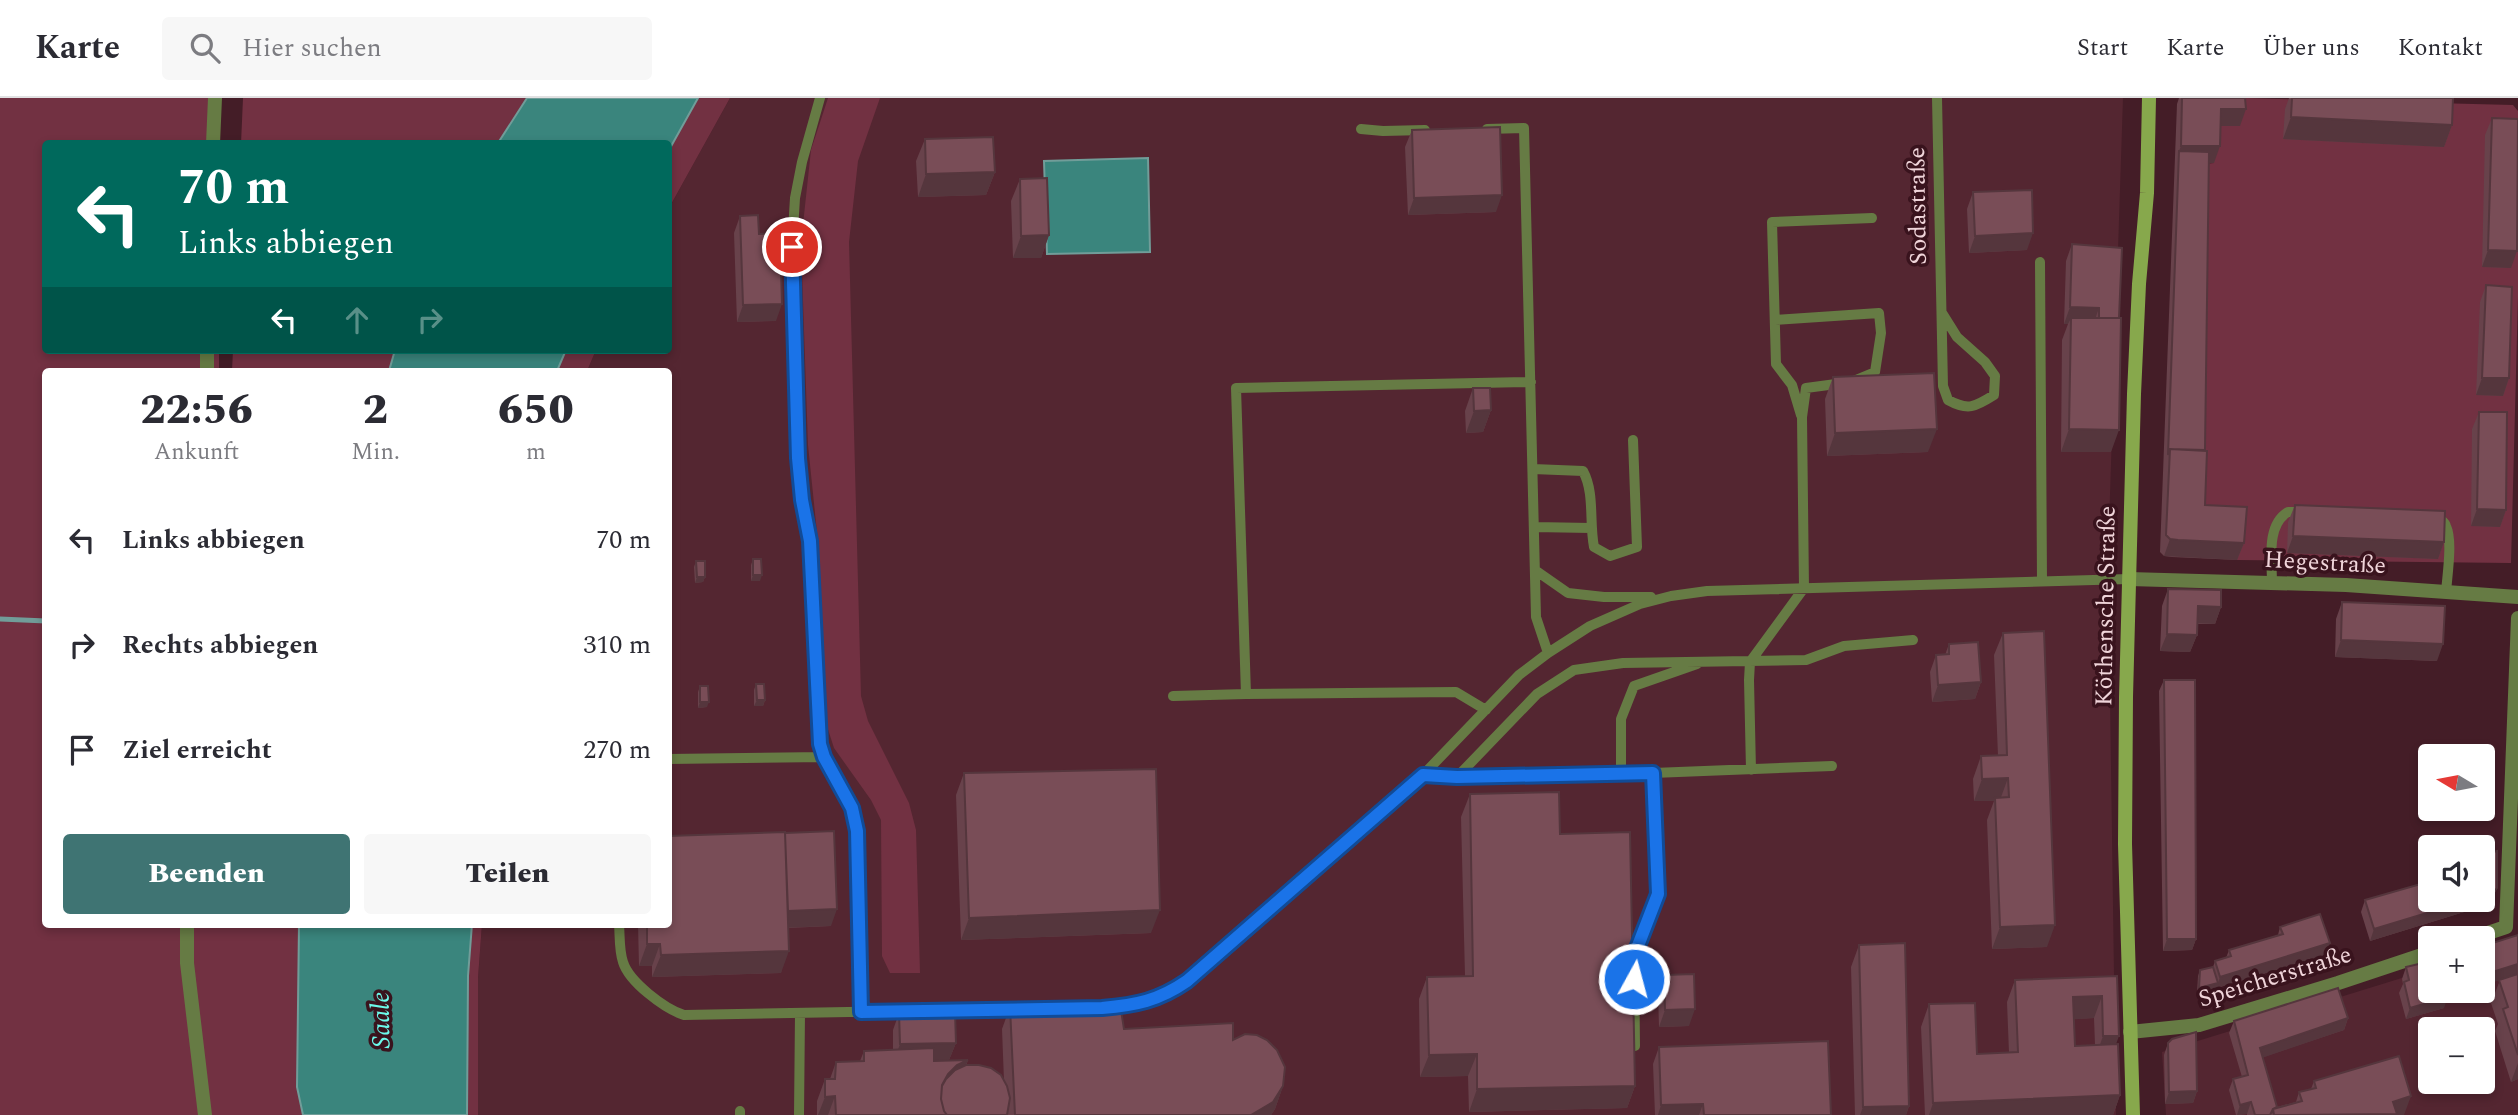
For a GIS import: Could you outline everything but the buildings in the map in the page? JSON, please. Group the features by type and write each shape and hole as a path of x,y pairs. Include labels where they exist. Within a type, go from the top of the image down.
{"main road":[{"name":"Köthensche Straße","path":"2133,1115 2125,844 2129,579 2139,284 2147,193 2149,98"}],"street":[{"path":"213,140 215,98"},
{"name":"Hegestraße","path":"2129,579 2346,585 2518,597"},
{"path":"2495,931 2506,927 2518,618"},
{"path":"187,928 187,963 205,1115"},
{"name":"Speicherstraße","path":"2130,1032 2166,1030 2199,1024 2418,956"}],"lane":[{"path":"820,98 810,129 795,198 792,247 798,458 810,541 820,744 824,757 852,808 857,831 861,1012"},
{"name":"Sodastraße","path":"1937,98 1943,386 1948,400 1963,408 1980,404 1994,395 1995,376 1985,362 1957,337 1942,313"},
{"path":"1473,129 1524,128 1536,617 1548,653"},
{"path":"1360,129 1434,130"},
{"path":"1802,417 1792,385 1776,364 1772,222 1872,218"},
{"path":"2040,262 2042,582"},
{"path":"1751,770 1750,662 1804,588 1802,417 1806,388 1851,383 1875,372 1881,333 1879,313 1775,320"},
{"path":"1246,694 1236,388 1531,382"},
{"path":"1533,469 1583,471 1590,483 1594,547 1610,556 1637,547 1633,440"},
{"path":"2272,583 2273,531 2277,522 2288,512 2315,513"},
{"path":"2421,517 2441,520 2446,525 2446,593"},
{"path":"1534,527 1591,528"},
{"path":"1535,570 1568,593 1604,597 1671,596"},
{"path":"1088,1008 1139,1004 1166,995 1187,981 1423,775 1519,676 1548,653 1590,626 1640,604 1707,591 2129,579"},
{"path":"1457,777 1537,694 1574,670 1623,663 1805,660 1844,646 1913,640"},
{"path":"1621,774 1621,719 1634,687 1706,661"},
{"path":"1172,696 1456,692 1486,710"},
{"path":"672,759 824,757"},
{"path":"1423,775 1457,777 1621,774 1832,766"},
{"path":"1635,1046 1634,956 1658,894 1653,773"},
{"path":"619,928 623,965 648,992 684,1015 1034,1009"},
{"path":"799,1115 800,1013"}],"shaded area":[{"path":"0,98 213,98 214,140 42,140 42,354 219,354 219,368 42,368 42,928 299,928 297,1087 303,1115 0,1115"},
{"path":"243,98 527,98 500,140 241,140"},
{"path":"698,98 730,98 672,203 672,145"},
{"path":"730,98 2123,98 2108,556 2116,1115 478,1115 478,978 482,928 672,928 672,368 588,368 594,354 672,354 672,203"},
{"path":"828,98 880,98 858,161 849,242 861,696 868,721 909,803 916,830 920,973 890,973 882,956 881,820 871,800 834,748 824,717 818,542 808,445 801,243 811,150"},
{"path":"2240,98 2513,105 2518,111 2518,297 2511,563 2237,560 2240,524 2198,522 2205,164 2214,163 2214,126"},
{"path":"233,354 394,354 390,368 232,368"},
{"path":"564,354 594,354 588,368 558,368"},
{"path":"472,928 482,928 478,978 478,1115 467,1115 468,976"},
{"path":"2518,941 2518,1115 2166,1115 2162,1052 2418,973 2418,1003 2495,1003 2495,948"}],"water":[{"path":"527,98 698,98 672,145 672,140 500,140"},
{"path":"1148,158 1150,252 1047,254 1044,161"},
{"path":"394,354 564,354 558,368 390,368"},
{"name":"Saale","path":"299,928 472,928 468,976 467,1115 303,1115 297,1087"}],"waterway":[{"path":"0,619 42,621"}],"route":[{"path":"792,247 798,458 810,541 820,744 824,757 852,808 857,831 861,1012 1102,1008 1139,1004 1166,995 1187,981 1423,775 1457,777 1653,773 1658,894 1634,956 1634,979"}]}
